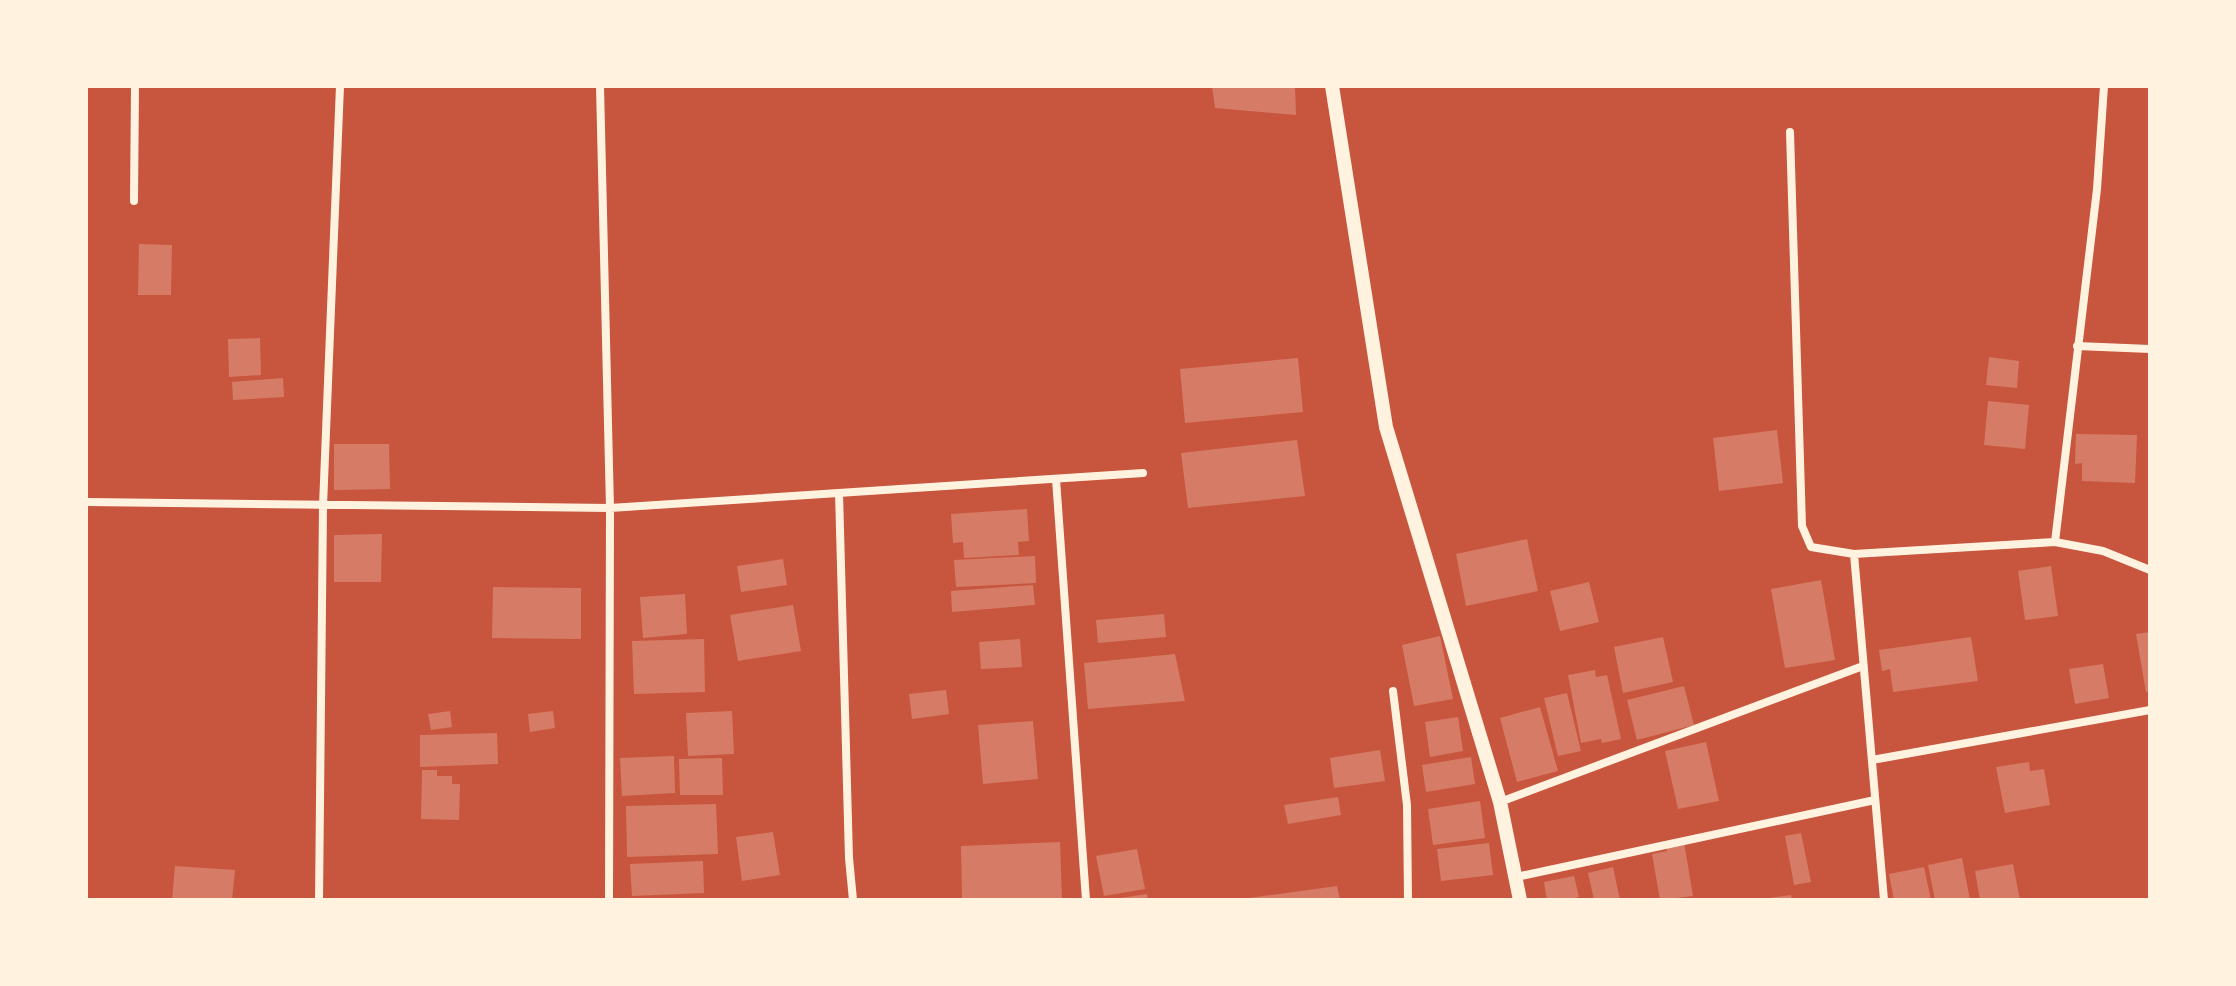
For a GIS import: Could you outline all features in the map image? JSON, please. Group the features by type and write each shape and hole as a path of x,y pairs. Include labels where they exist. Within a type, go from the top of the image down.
{"street":[{"path":"134,201 135,86"},
{"path":"319,900 323,506 340,86"},
{"path":"600,86 610,508 609,900"},
{"path":"1332,86 1386,427 1500,802 1520,900"},
{"path":"2055,542 2097,189 2104,86"},
{"path":"1790,132 1802,526 1811,547 1854,554 2055,542 2103,551 2150,570"},
{"path":"2077,346 2150,349"},
{"path":"86,502 610,508 1143,473"},
{"path":"1056,479 1086,900"},
{"path":"839,493 848,842 853,900"},
{"path":"1854,554 1884,900"},
{"path":"1500,802 1863,666"},
{"path":"1393,691 1407,805 1408,900"},
{"path":"1872,760 2150,710"},
{"path":"1516,877 1875,800"}],"building":[{"path":"1212,86 1295,86 1296,115 1215,108"},
{"path":"139,244 172,245 171,295 138,295"},
{"path":"260,338 261,375 229,377 228,339"},
{"path":"1989,357 2019,361 2017,388 1986,385"},
{"path":"1298,358 1303,412 1185,423 1180,369"},
{"path":"283,378 284,397 233,400 232,382"},
{"path":"1988,401 2029,405 2025,449 1984,445"},
{"path":"1777,430 1783,483 1719,491 1713,438"},
{"path":"2076,434 2137,435 2135,483 2082,481 2082,463 2075,464"},
{"path":"1297,440 1305,496 1188,508 1181,453"},
{"path":"334,444 389,444 390,489 334,490"},
{"path":"1027,509 1029,541 1018,542 1019,555 964,558 963,542 953,543 951,514"},
{"path":"382,534 381,582 334,582 334,535"},
{"path":"1527,539 1538,591 1466,606 1456,554"},
{"path":"1035,556 1036,583 956,587 954,560"},
{"path":"783,559 787,585 741,592 737,566"},
{"path":"2051,566 2058,616 2025,620 2018,571"},
{"path":"1821,580 1835,660 1785,668 1771,589"},
{"path":"1589,582 1599,622 1560,631 1550,591"},
{"path":"1033,585 1035,605 952,612 951,591"},
{"path":"493,587 581,588 581,639 492,638"},
{"path":"685,594 687,634 643,638 640,597"},
{"path":"793,605 801,651 738,661 730,615"},
{"path":"1164,614 1166,637 1098,643 1096,620"},
{"path":"2150,632 2150,691 2146,692 2136,634"},
{"path":"1440,636 1453,699 1414,706 1402,645"},
{"path":"1663,637 1673,682 1623,693 1614,647"},
{"path":"1971,637 1978,681 1893,692 1890,669 1882,671 1879,650"},
{"path":"704,639 705,692 634,694 632,641"},
{"path":"1020,639 1022,667 981,669 979,642"},
{"path":"1175,654 1185,701 1088,709 1084,663"},
{"path":"2103,664 2109,698 2075,704 2069,669"},
{"path":"1595,670 1596,677 1607,675 1621,739 1581,743 1568,675"},
{"path":"1684,686 1694,725 1637,740 1627,700"},
{"path":"946,690 949,714 912,719 909,694"},
{"path":"1567,693 1581,751 1558,756 1544,698"},
{"path":"1540,707 1558,771 1517,782 1500,718"},
{"path":"450,711 452,727 431,730 428,714"},
{"path":"553,711 555,728 530,732 528,714"},
{"path":"732,711 734,754 688,756 686,713"},
{"path":"1458,717 1463,751 1430,757 1425,722"},
{"path":"1033,721 1038,779 983,784 978,725"},
{"path":"497,733 498,764 420,767 420,735"},
{"path":"1706,742 1719,801 1678,809 1665,751"},
{"path":"1380,750 1385,781 1334,788 1330,758"},
{"path":"674,756 675,793 622,796 620,758"},
{"path":"1471,757 1475,784 1426,792 1422,765"},
{"path":"722,758 723,795 680,795 679,759"},
{"path":"2029,762 2030,771 2044,769 2050,805 2005,813 1996,767"},
{"path":"422,770 437,770 437,776 452,776 452,784 460,784 459,820 421,819"},
{"path":"1338,797 1341,815 1288,824 1284,805"},
{"path":"1480,801 1485,838 1433,845 1428,809"},
{"path":"716,804 718,854 627,857 626,806"},
{"path":"773,832 780,875 742,881 736,837"},
{"path":"1801,833 1811,882 1794,885 1785,836"},
{"path":"1060,842 1062,900 962,900 961,846"},
{"path":"1684,842 1693,896 1660,900 1652,854 1667,851 1666,845"},
{"path":"1489,843 1493,875 1441,881 1437,849"},
{"path":"1137,849 1145,889 1104,896 1096,856"},
{"path":"1962,858 1970,900 1935,900 1928,865"},
{"path":"703,861 704,893 632,896 630,864"},
{"path":"2013,864 2020,900 1980,900 1975,871"},
{"path":"175,866 235,870 232,900 172,900"},
{"path":"1613,867 1620,900 1594,900 1588,873"},
{"path":"1924,867 1931,900 1894,900 1889,874"},
{"path":"1574,876 1579,897 1547,900 1544,882"},
{"path":"1337,886 1340,900 1249,900 1249,898"},
{"path":"1147,894 1148,900 1120,900 1120,898"},
{"path":"1791,895 1792,900 1769,900 1769,898"}]}
